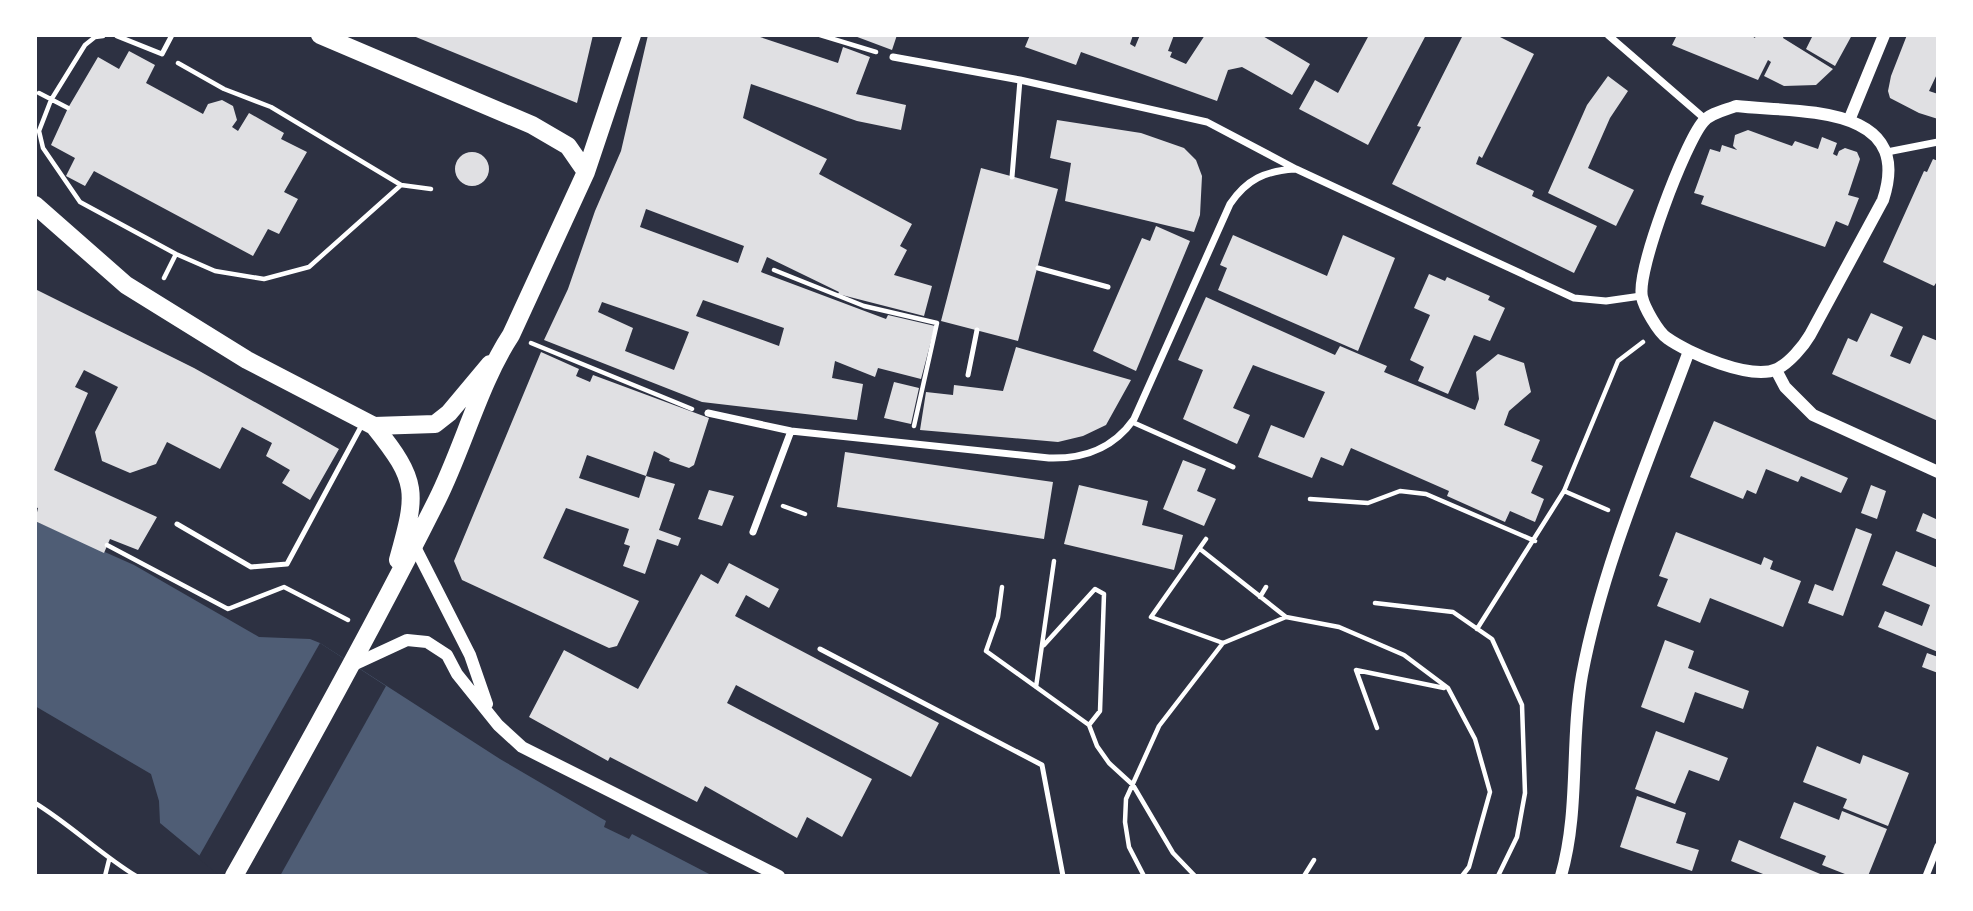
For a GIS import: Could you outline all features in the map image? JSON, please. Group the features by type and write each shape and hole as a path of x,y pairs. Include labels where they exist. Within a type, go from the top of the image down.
{"main road":[{"path":"320,35 532,125 568,146 586,172"},
{"path":"370,423 435,424 449,413 500,353 511,335 586,172 632,35"},
{"path":"35,205 126,285 247,360 370,423 402,461 411,487 410,518 388,598"},
{"path":"234,876 388,598 461,451 500,353"}],"street":[{"path":"1608,35 1705,119"},
{"path":"1850,118 1884,35"},
{"path":"893,57 1020,80 1207,122 1296,169 1574,298 1606,300 1642,296"},
{"path":"1736,106 1850,118 1872,131 1887,152 1891,177 1883,200 1810,335 1803,346 1776,370 1744,370 1715,363 1689,351 1664,336 1642,296 1649,253 1690,140 1705,119 1736,106"},
{"path":"1887,152 1938,142"},
{"path":"708,413 791,431 1073,459 1109,446 1132,422 1230,204 1241,187 1255,177 1296,169"},
{"path":"1561,876 1567,855 1581,678 1597,607 1689,351"},
{"path":"1776,370 1785,387 1813,415 1938,472"},
{"path":"753,532 791,431"},
{"path":"414,545 470,655 489,711"},
{"path":"353,665 407,640 427,642 447,655 457,674 508,736 538,756 779,876"},
{"path":"1926,876 1938,846"}],"lane":[{"path":"117,36 162,54 172,35"},
{"path":"1012,177 1020,80"},
{"path":"1038,268 1108,287"},
{"path":"968,375 977,330"},
{"path":"1132,422 1233,467"},
{"path":"177,524 251,567 287,565 370,423"},
{"path":"820,649 1042,765 1063,876"}],"path":[{"path":"820,35 893,57"},
{"path":"117,36 95,36 85,45 51,100 39,131 43,148 80,202 176,254 215,271 264,279 309,267 401,185"},
{"path":"162,54 224,89 271,107 401,185 431,189"},
{"path":"39,93 68,108"},
{"path":"164,278 176,254"},
{"path":"775,270 864,306 937,323 911,444"},
{"path":"1477,629 1535,541 1564,491 1618,361 1660,329"},
{"path":"511,335 682,406 708,413"},
{"path":"1310,499 1368,503 1400,491 1426,494 1535,541"},
{"path":"1564,491 1627,519"},
{"path":"1206,539 1151,617 1223,643"},
{"path":"107,545 228,609 284,587 369,633"},
{"path":"1200,549 1286,617 1339,627 1404,655 1448,688 1475,738 1490,792 1469,867 1462,876"},
{"path":"1036,687 1054,561"},
{"path":"1002,587 999,617 986,651 1089,726 1097,746 1109,764 1133,785 1173,853 1195,876"},
{"path":"1260,597 1266,587"},
{"path":"1044,645 1095,589 1104,594 1100,711 1089,726"},
{"path":"1375,603 1453,612 1492,639 1522,705 1525,793 1517,836 1497,876"},
{"path":"1144,876 1129,846 1125,822 1126,799 1159,726 1223,643 1286,617"},
{"path":"1377,728 1356,670 1448,688"},
{"path":"35,803 68,823 109,860 136,876"},
{"path":"105,876 109,860"},
{"path":"1304,876 1314,860"}],"water":[{"path":"35,521 134,565 259,637 310,639 320,643 500,759 606,821 604,827 629,839 632,834 713,876 224,876 160,823 159,801 151,774 35,706"}],"pier":[{"path":"320,643 386,686 280,876 220,876 198,858"}],"building":[{"path":"411,35 593,35 577,103"},
{"path":"648,35 754,35 838,63 843,47 870,57 856,94 906,105 901,130 857,121 751,84 743,118 827,159 819,174 912,224 900,246 907,250 894,275 932,286 924,316 838,294 839,292 767,257 761,272 886,319 888,315 935,326 921,379 878,368 875,377 835,361 832,378 863,384 857,420 702,402 544,340 568,289 595,211 621,151","holes":["646,209 744,246 738,263 640,227","703,300 784,328 779,346 696,316","602,302 689,332 674,370 625,351 633,328 598,312"]},
{"path":"852,35 897,35 892,50"},
{"path":"1030,35 1133,35 1130,44 1135,47 1140,35 1174,35 1168,51 1172,52 1170,57 1186,64 1205,35 1261,35 1310,64 1292,95 1242,67 1228,70 1217,101 1081,52 1076,65 1025,47"},
{"path":"1369,35 1426,35 1368,145 1299,109 1315,80 1338,93"},
{"path":"1463,35 1496,35 1534,54 1482,158 1479,156 1476,164 1534,191 1532,196 1597,226 1574,273 1392,184 1421,127 1417,126"},
{"path":"1677,35 1750,35 1755,38 1756,35 1784,35 1783,38 1833,69 1816,85 1784,86 1764,76 1771,62 1768,60 1758,80 1672,45"},
{"path":"1813,35 1852,35 1835,66 1806,49"},
{"path":"1907,35 1938,35 1938,72 1929,91 1938,94 1938,119 1919,113 1890,98 1888,91 1891,76"},
{"path":"129,51 155,65 146,83 203,114 208,104 222,100 233,106 237,120 232,127 238,131 249,113 284,133 281,139 307,152 284,192 298,199 279,234 268,229 253,256 94,171 85,186 66,176 75,158 51,145 68,108 98,57 119,69"},
{"path":"1608,76 1628,91 1610,118 1588,168 1634,190 1616,226 1548,193 1587,105"},
{"path":"1057,120 1141,133 1184,148 1196,160 1202,176 1200,215 1194,232 1065,201 1071,163 1050,158"},
{"path":"1748,130 1792,146 1795,141 1818,149 1822,137 1837,143 1833,154 1837,156 1839,151 1845,148 1857,152 1860,159 1848,195 1859,198 1848,226 1836,221 1825,247 1701,204 1704,196 1694,193 1710,149 1720,152 1722,145 1737,150 1733,146 1735,135"},
{"path":"472,152 484,157 489,169 484,181 472,186 460,181 455,169 460,157"},
{"path":"1933,159 1938,161 1938,280 1934,286 1883,262 1924,171 1927,172"},
{"path":"981,168 1058,189 1018,341 941,321"},
{"path":"1156,226 1190,241 1136,371 1093,351 1142,238 1150,241"},
{"path":"1233,235 1327,276 1343,235 1395,258 1358,351 1218,290 1227,268 1220,265"},
{"path":"1429,274 1445,281 1447,277 1490,296 1488,300 1505,308 1490,341 1474,335 1448,394 1418,381 1424,367 1410,360 1430,315 1414,308"},
{"path":"35,289 194,368 339,449 310,500 282,483 290,470 266,456 272,443 242,427 220,469 167,442 156,464 130,473 102,461 95,432 118,387 84,370 75,387 88,393 54,470 157,517 138,550 110,539 104,553 35,521 38,508 35,507"},
{"path":"1206,297 1335,355 1340,346 1387,366 1384,372 1475,410 1479,399 1476,372 1498,354 1524,363 1531,392 1509,411 1504,425 1540,440 1531,461 1543,466 1531,493 1544,499 1535,522 1510,511 1505,522 1447,496 1449,491 1351,448 1343,466 1321,457 1312,478 1258,457 1271,425 1304,438 1325,392 1253,365 1233,408 1250,415 1237,444 1183,419 1203,370 1178,360"},
{"path":"1871,313 1903,327 1890,356 1910,364 1923,335 1938,341 1938,421 1832,374 1848,338 1857,342"},
{"path":"1016,347 1131,380 1106,425 1083,436 1058,442 920,430 926,392 953,395 954,385 1003,391"},
{"path":"541,352 579,369 576,376 590,382 593,375 709,418 694,465 689,468 669,461 670,459 654,451 646,476 675,484 659,530 681,538 678,546 657,539 645,574 623,566 630,546 624,544 629,529 566,508 543,558 639,601 617,646 609,648 462,580 454,561","holes":["587,455 646,476 639,498 579,478"]},
{"path":"894,382 919,388 911,424 884,418"},
{"path":"1714,421 1848,478 1841,493 1801,476 1798,482 1766,469 1756,494 1747,490 1743,499 1690,477"},
{"path":"845,452 1053,482 1044,539 837,507"},
{"path":"1183,460 1206,469 1197,491 1216,499 1204,526 1163,509"},
{"path":"1079,485 1148,501 1142,525 1183,535 1174,570 1064,544"},
{"path":"1871,485 1886,491 1877,519 1861,513"},
{"path":"709,490 734,496 722,526 698,519"},
{"path":"1923,513 1938,520 1938,540 1916,531"},
{"path":"1856,528 1872,534 1843,616 1808,603 1815,584 1833,591"},
{"path":"1676,532 1761,565 1764,557 1773,561 1770,569 1801,581 1783,627 1710,598 1700,623 1657,606 1668,579 1659,576"},
{"path":"1896,551 1938,568 1938,652 1878,627 1885,611 1922,626 1930,605 1882,585"},
{"path":"729,563 779,589 769,608 746,595 735,616 939,723 911,777 736,685 727,703 872,779 842,837 807,817 797,838 705,786 697,802 610,757 608,761 529,717 564,650 638,689 701,574 718,584"},
{"path":"1665,640 1694,651 1688,668 1749,691 1743,709 1695,692 1684,723 1641,707"},
{"path":"1927,653 1938,657 1938,673 1922,667"},
{"path":"1656,731 1728,758 1719,781 1689,770 1675,804 1635,789"},
{"path":"1817,746 1860,764 1863,755 1909,773 1888,826 1843,808 1847,799 1803,782"},
{"path":"1637,796 1686,813 1676,843 1699,850 1692,871 1620,847"},
{"path":"1794,802 1839,820 1842,811 1887,829 1868,876 1850,876 1822,865 1826,856 1780,838"},
{"path":"1739,840 1825,876 1768,876 1731,861"}]}
